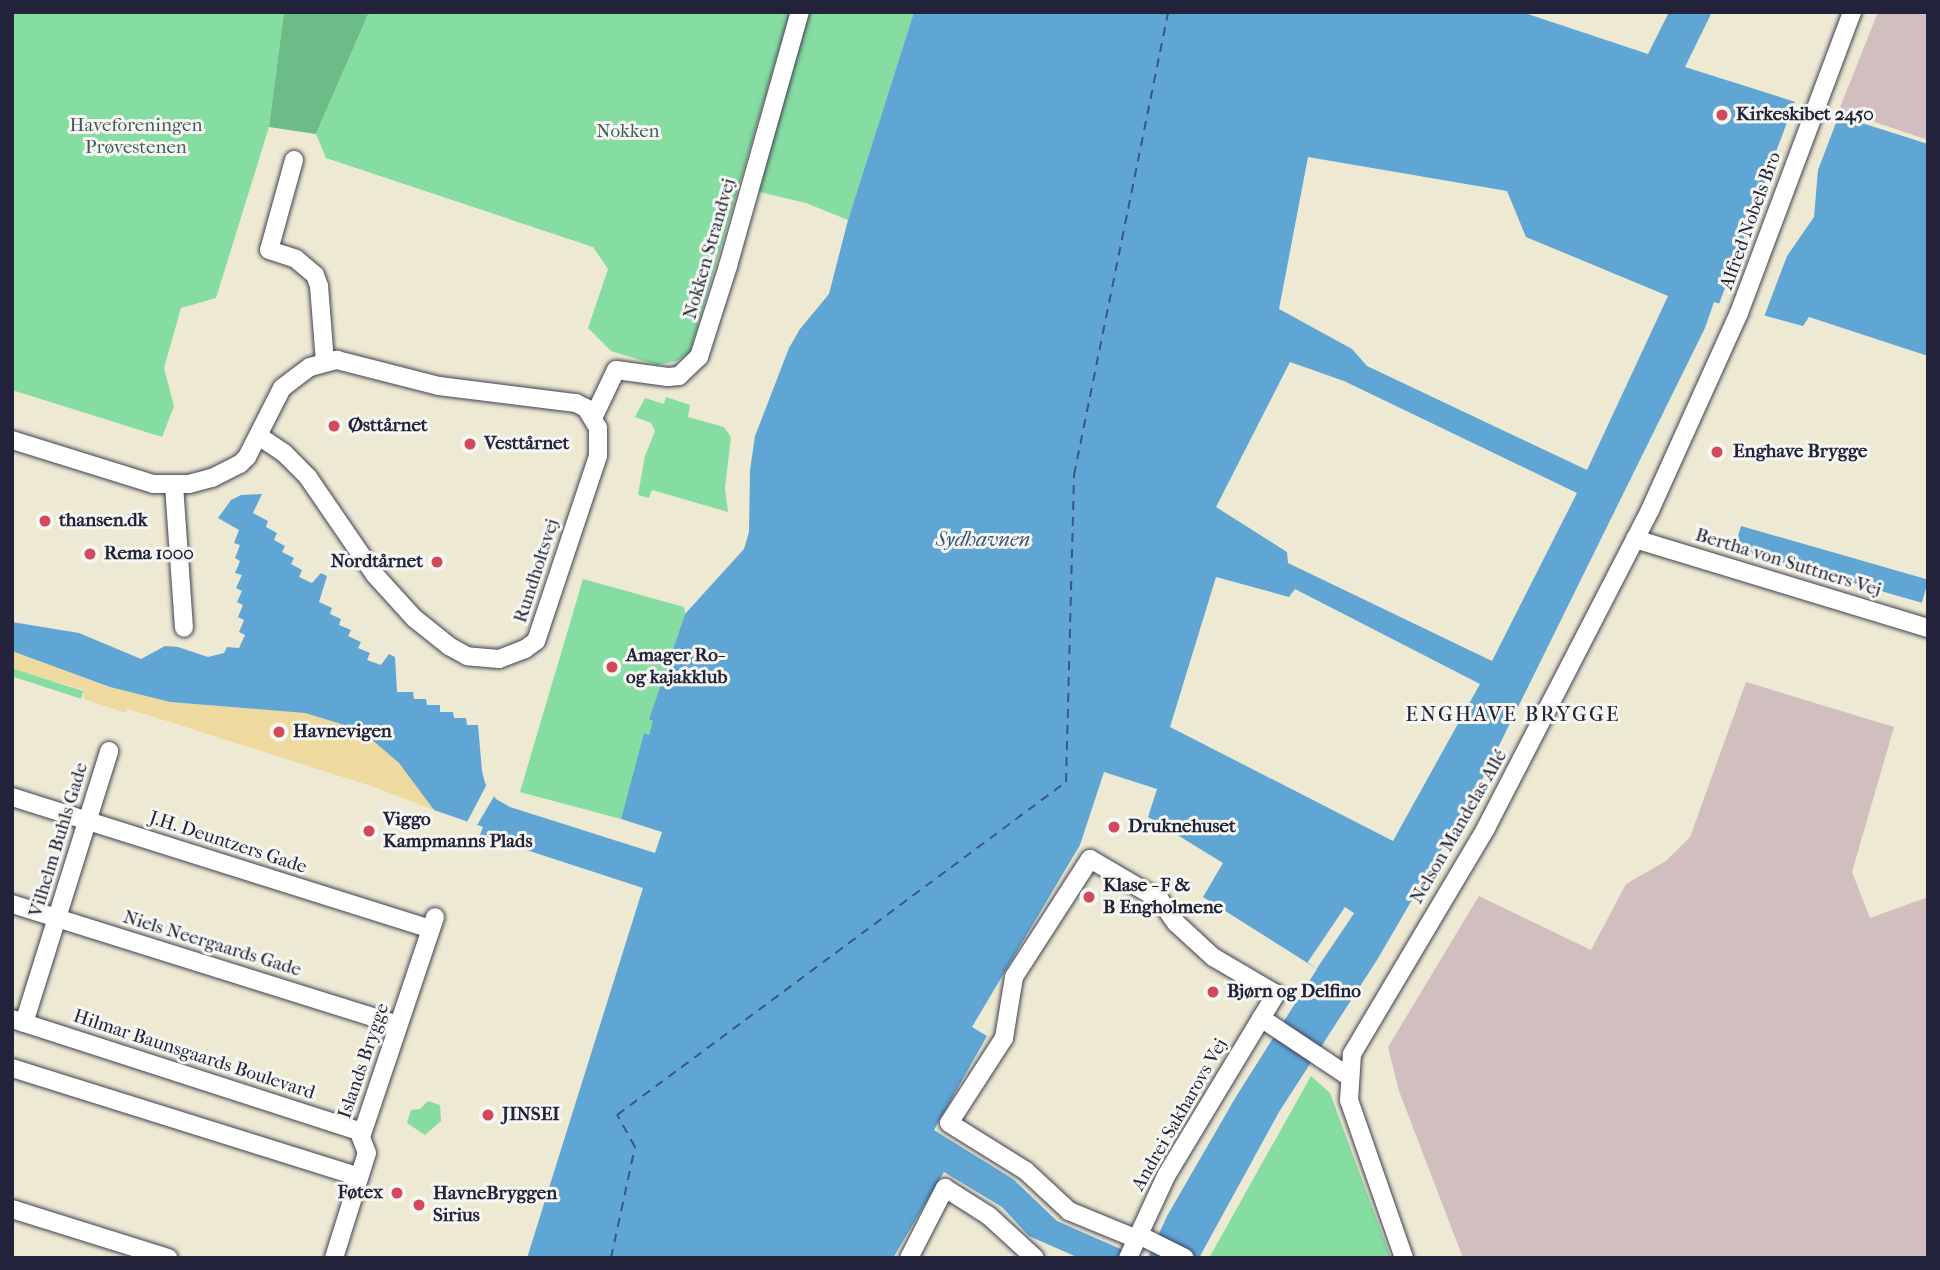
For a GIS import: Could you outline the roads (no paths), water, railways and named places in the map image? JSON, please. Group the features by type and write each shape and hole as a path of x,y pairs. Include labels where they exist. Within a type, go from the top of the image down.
{"street":[{"name":"Nokken Strandvej","path":"593,418 616,370 679,376 699,357 729,266 800,12"},
{"name":"Alfred Nobels Bro","path":"1740,310 1852,12"},
{"path":"294,160 270,250 296,259 315,275 319,286 325,362"},
{"name":"Nelson Mandelas Allé","path":"1405,1258 1349,1100 1348,1076 1352,1055 1486,828 1635,538 1708,386 1740,310"},
{"path":"12,440 153,484 174,485 212,478 232,469 247,457 274,400 295,375 325,362 350,360 439,386 567,400 586,408 593,418"},
{"name":"Rundholtsvej","path":"259,436 284,453 308,477 375,575 414,618 467,656 499,659 525,649 536,641 545,621 598,456 600,442 593,418"},
{"path":"174,485 184,628"},
{"name":"Bertha von Suttners Vej","path":"1635,538 1928,628"},
{"name":"Vilhelm Buhls Gade","path":"18,1021 57,918 109,751"},
{"name":"J.H. Deuntzers Gade","path":"12,797 433,923"},
{"name":"Andrei Sakharovs Vej","path":"1090,859 1160,900 1177,923 1213,957 1276,994 1268,1023 1166,1176 1138,1245 1069,1211 1026,1171 949,1123 1004,1038 1014,976 1090,859"},
{"name":"Niels Neergaards Gade","path":"12,904 399,1025"},
{"name":"Islands Brygge","path":"334,1258 367,1153 361,1137 362,1132 433,923"},
{"name":"Hilmar Baunsgaards Boulevard","path":"18,1021 362,1132"},
{"path":"1268,1023 1348,1076"},
{"path":"12,1068 359,1177"},
{"path":"909,1258 945,1188 989,1216 1035,1258"},
{"path":"12,1209 168,1258"},
{"path":"1138,1245 1185,1258"}],"water":[{"name":"Sydhavnen","path":"914,12 1522,12 1648,54 1669,12 1712,12 1685,67 1928,144 1928,356 1809,317 1803,326 1714,302 1705,328 1483,778 1377,960 1279,1112 1199,1258 1148,1258 1167,1216 1237,1095 1317,969 1203,897 1223,863 1148,817 1157,789 1104,772 1080,845 972,1027 987,1036 934,1130 1013,1179 1057,1221 1141,1258 1079,1258 1029,1236 1002,1207 944,1172 893,1258 527,1258 643,888 480,835 483,827 434,810 399,763 371,739 338,723 305,713 170,702 110,687 12,651 12,622 79,633 141,659 165,646 178,647 208,657 224,653 227,647 239,648 245,635 239,632 244,620 238,617 243,605 237,602 242,591 236,588 242,575 235,573 240,561 235,558 240,545 234,543 239,530 218,518 231,500 241,495 262,494 253,513 268,521 266,527 277,533 274,540 285,546 282,552 294,558 291,564 302,570 299,577 312,583 321,573 327,576 319,602 332,608 330,614 341,619 339,625 351,630 348,636 361,642 358,648 370,653 367,660 381,665 389,654 395,657 397,692 413,692 414,699 426,699 427,705 440,705 440,712 453,712 454,718 466,718 467,725 478,725 482,771 485,783 496,799 510,807 655,853 662,832 621,819 644,733 649,735 653,721 649,719 685,614 744,549 749,532 750,470 755,436 789,348 800,329 829,294 848,220","holes":["1308,157 1507,191 1526,237 1668,296 1587,470 1367,366 1352,349 1279,309","1290,362 1344,381 1577,493 1492,661 1288,563 1287,552 1216,507","1216,577 1289,597 1295,589 1480,684 1393,841 1170,727"]},
{"path":"1741,526 1928,580 1922,603 1734,549"}],"place":[{"name":"Kirkeskibet 2450","path":"1722,115"},
{"name":"Østtårnet","path":"334,426"},
{"name":"Vesttårnet","path":"470,444"},
{"name":"Enghave Brygge","path":"1717,452"},
{"name":"thansen.dk","path":"45,521"},
{"name":"Rema 1000","path":"90,554"},
{"name":"Nordtårnet","path":"437,562"},
{"name":"Amager Ro- og kajakklub","path":"612,667"},
{"name":"Havnevigen","path":"279,732"},
{"name":"Druknehuset","path":"1114,827"},
{"name":"Viggo Kampmanns Plads","path":"369,831"},
{"name":"Klase - F & B Engholmene","path":"1089,897"},
{"name":"Bjørn og Delfino","path":"1213,992"},
{"name":"JINSEI","path":"488,1115"},
{"name":"Føtex","path":"397,1193"},
{"name":"HavneBryggen Sirius","path":"419,1205"}],"district":[{"name":"ENGHAVE BRYGGE","path":"1513,714"}],"park label":[{"name":"Nokken","path":"628,132"},
{"name":"Haveforeningen Prøvestenen","path":"136,137"}]}
